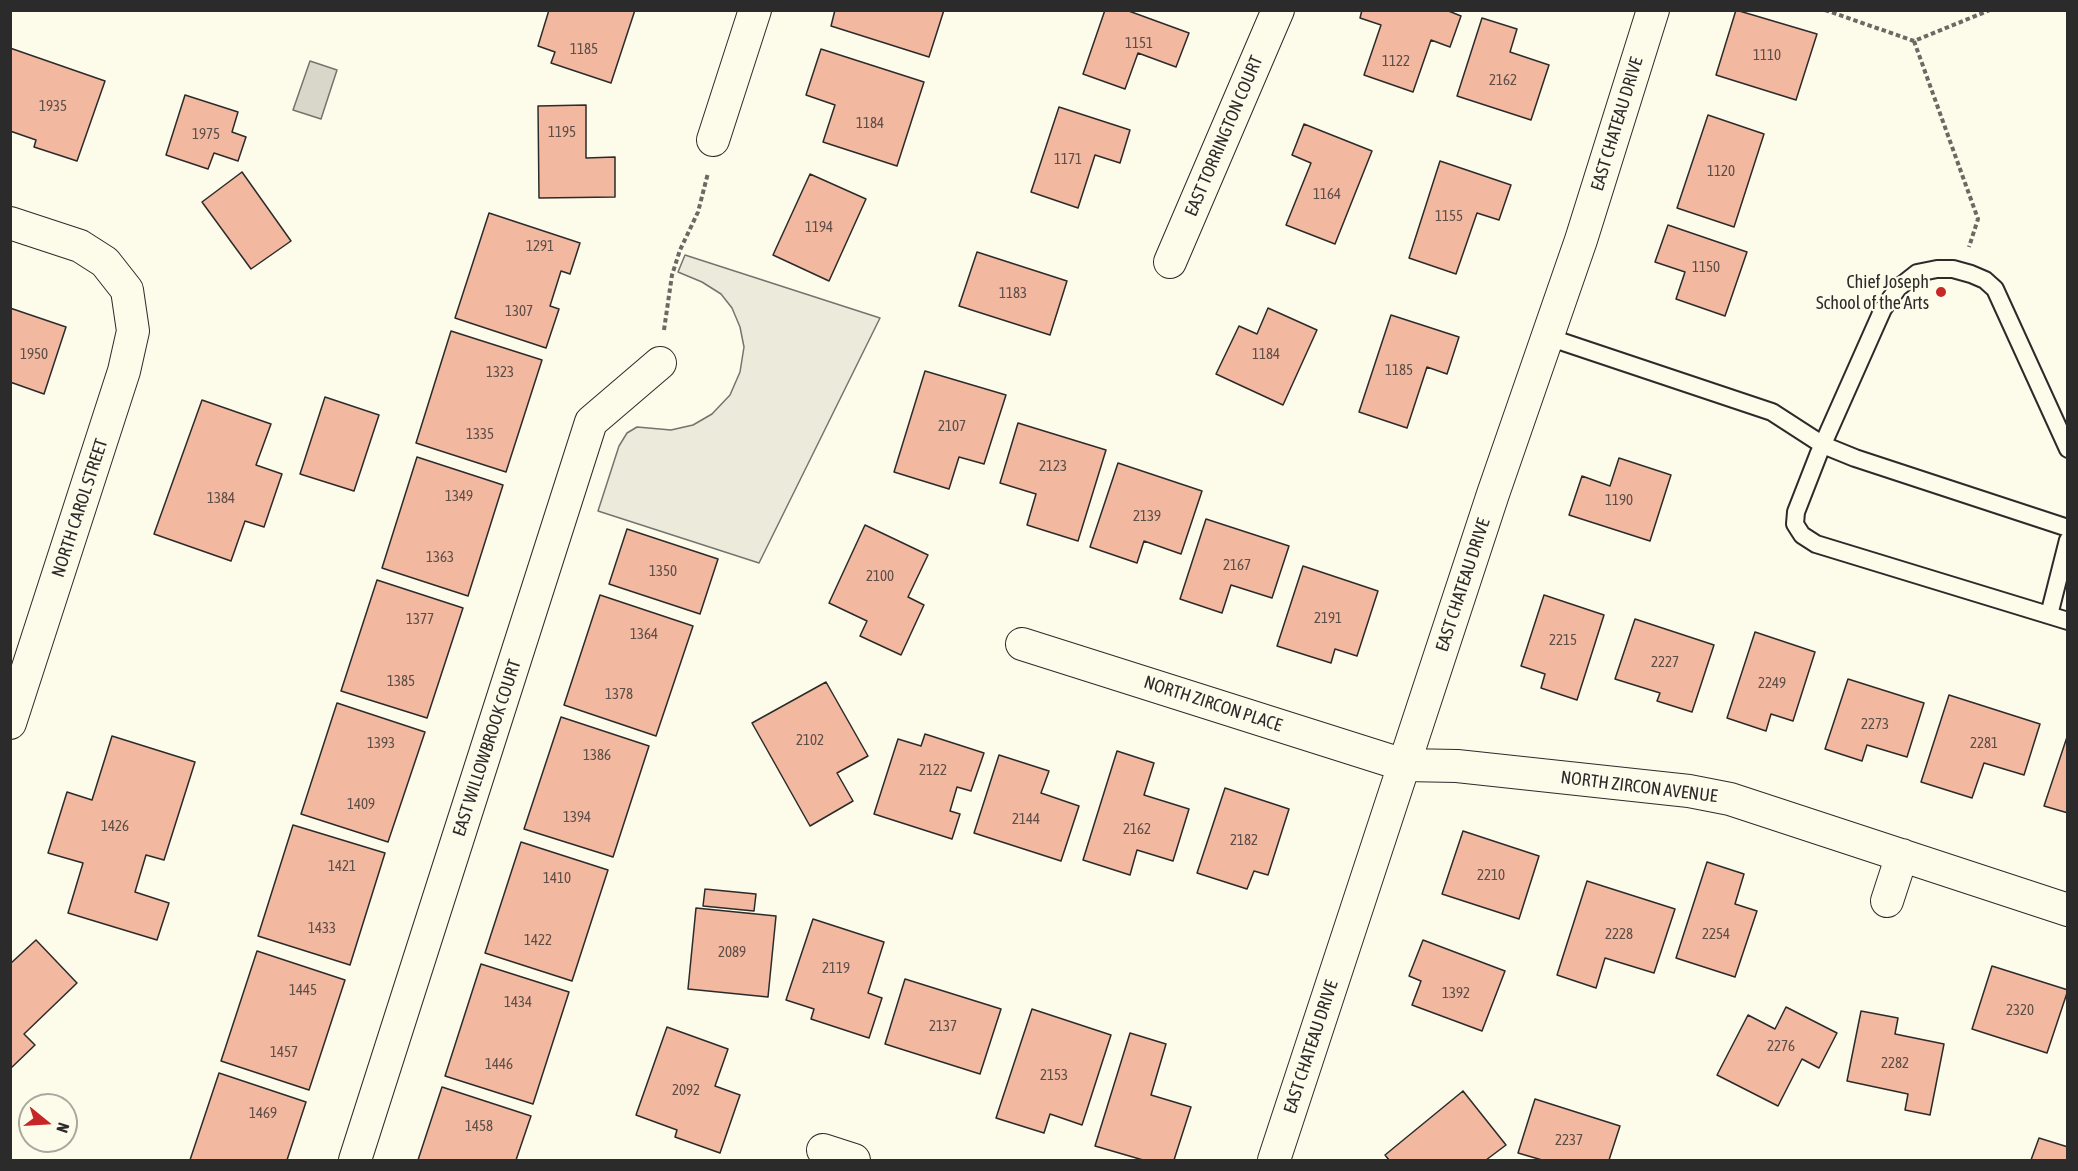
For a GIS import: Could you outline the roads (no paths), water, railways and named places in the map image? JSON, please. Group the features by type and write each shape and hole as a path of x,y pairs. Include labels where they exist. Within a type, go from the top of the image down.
{"street":[{"path":"713,140 755,10"},
{"name":"EAST TORRINGTON COURT","path":"1170,262 1278,10"},
{"name":"EAST CHATEAU DRIVE","path":"1274,1161 1493,494 1581,240 1653,10"},
{"name":"NORTH CAROL STREET","path":"10,223 80,246 105,262 126,290 133,331 124,371 10,723"},
{"name":"EAST WILLOWBROOK COURT","path":"355,1161 591,422 660,363"},
{"name":"NORTH ZIRCON PLACE","path":"1022,644 1404,765"},
{"name":"NORTH ZIRCON AVENUE","path":"1404,765 1457,765 1689,791 1730,799 2067,910"},
{"path":"1887,901 1902,855"},
{"path":"823,1150 854,1161"}],"lane":[{"path":"2067,449 1995,289 1985,280 1960,272 1937,269 1917,273 1898,288 1883,309 1796,512 1796,524 1802,535 1816,544 2067,621"},
{"path":"1548,337 1772,412 1823,445 1855,458 2067,528"},
{"path":"2049,615 2067,540"}],"place":[{"name":"Chief Joseph School of the Arts","path":"1941,292"}]}
